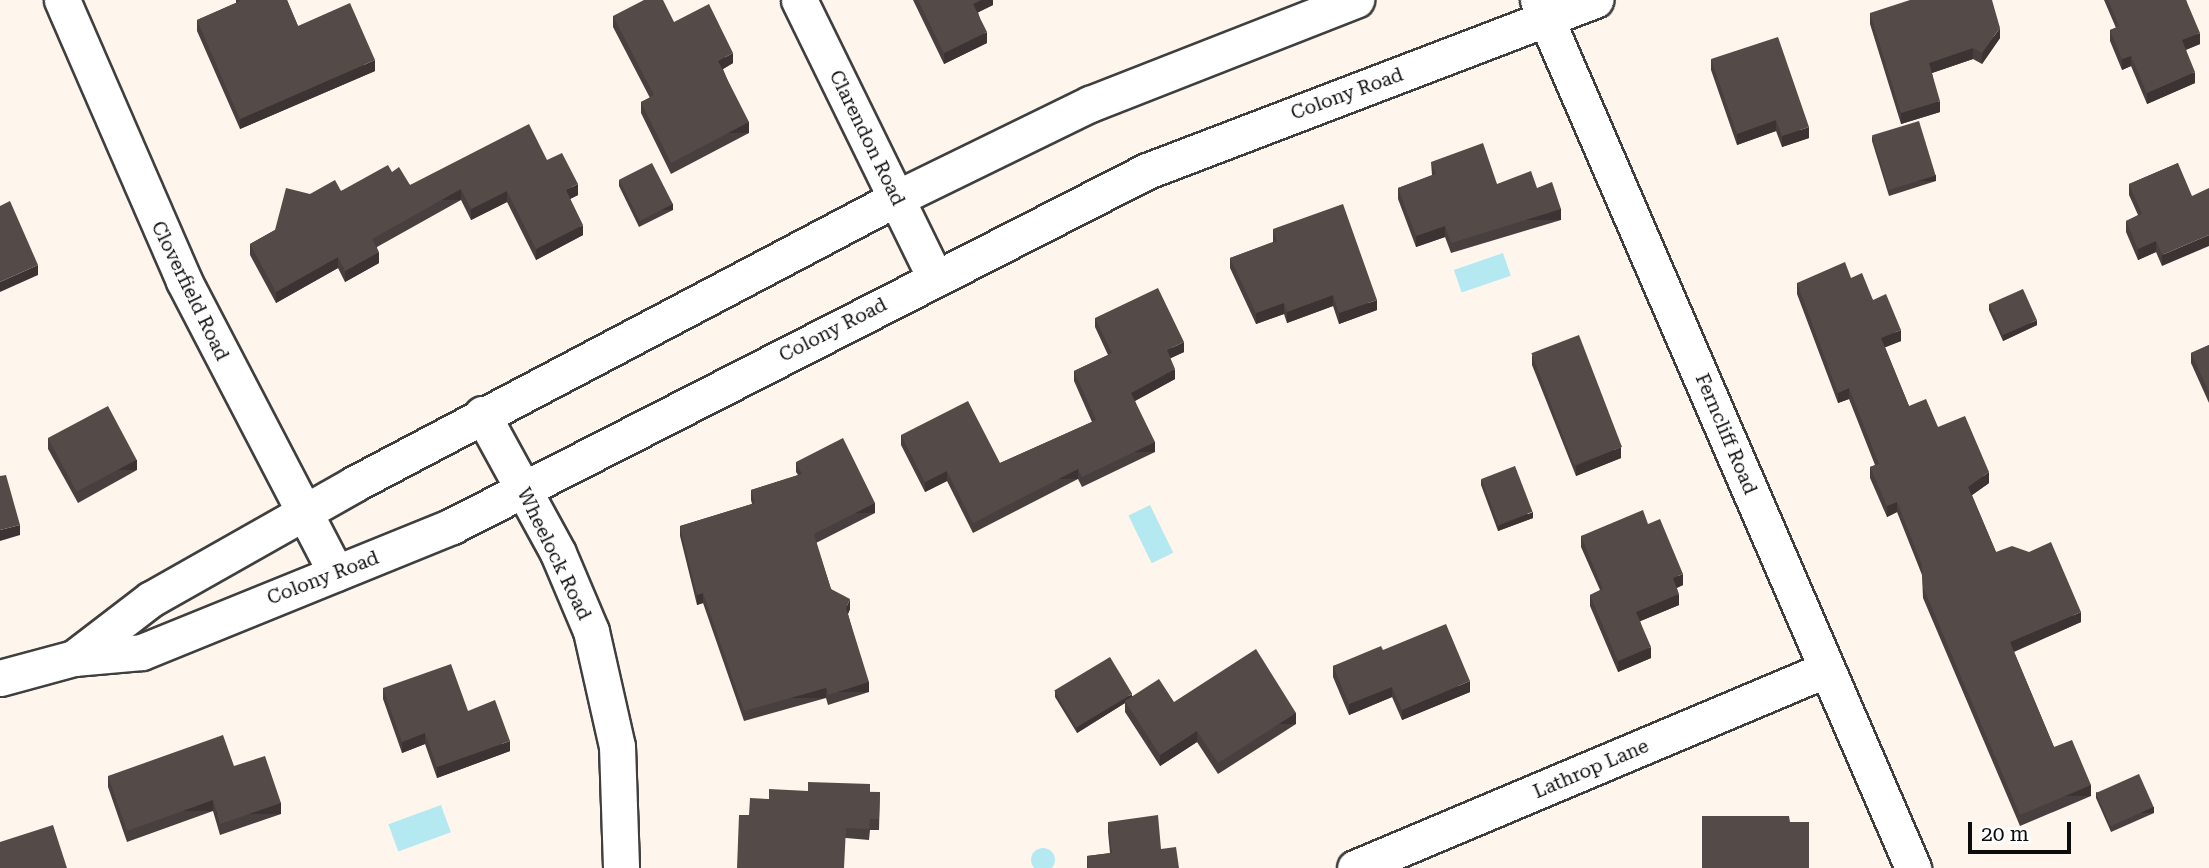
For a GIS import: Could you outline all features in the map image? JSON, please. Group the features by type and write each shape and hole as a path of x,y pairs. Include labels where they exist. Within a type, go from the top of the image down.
{"street":[{"name":"Cloverfield Road","path":"62,0 162,235 336,573"},
{"name":"Clarendon Road","path":"799,0 935,277"},
{"name":"Colony Road","path":"74,658 151,599 304,512 482,414 897,198 1090,104 1356,0"},
{"name":"Colony Road","path":"0,678 74,658 142,653 336,573 524,491 935,277 1154,168 1543,9 1595,0"},
{"name":"Ferncliff Road","path":"1543,9 1913,868"},
{"name":"Wheelock Road","path":"482,414 574,586 602,671 621,783 621,868"},
{"name":"Lathrop Lane","path":"1354,868 1827,669"}],"water":[{"path":"1503,253 1511,276 1462,293 1454,270"},
{"path":"1150,505 1173,553 1152,563 1128,516"},
{"path":"441,805 451,832 398,851 388,824"},
{"path":"1043,848 1054,855 1055,860 1048,871 1043,872 1032,865 1031,860 1038,849"}],"building":[{"path":"240,0 287,0 298,26 350,3 375,60 240,119 197,20"},
{"path":"644,0 663,0 674,22 709,4 733,53 718,61 749,122 671,163 641,102 654,95 613,16"},
{"path":"918,0 981,0 973,4 987,32 944,53"},
{"path":"1910,0 1992,0 2000,28 1982,53 1973,48 1929,63 1940,101 1901,113 1870,13"},
{"path":"2108,0 2186,0 2200,33 2182,40 2195,72 2147,93 2131,56 2122,59 2110,30 2119,26"},
{"path":"1778,37 1809,127 1782,136 1776,120 1737,134 1711,59"},
{"path":"1919,121 1936,176 1889,190 1872,135"},
{"path":"529,124 547,160 562,153 578,184 566,190 583,225 536,249 507,191 471,209 461,189 372,239 379,252 345,271 338,257 276,292 250,244 275,230 286,188 310,194 335,180 341,191 388,165 392,172 399,167 410,185"},
{"path":"1483,143 1497,184 1531,171 1537,188 1552,182 1561,209 1451,243 1445,226 1416,236 1398,188 1436,174 1431,162"},
{"path":"652,163 673,204 640,221 619,180"},
{"path":"2178,163 2192,196 2209,188 2209,235 2162,255 2156,241 2138,249 2126,221 2142,214 2129,184"},
{"path":"10,201 38,265 0,282 0,206"},
{"path":"1343,204 1377,300 1339,313 1333,295 1287,312 1284,303 1256,313 1230,258 1277,241 1273,229"},
{"path":"1845,262 1851,278 1862,273 1873,300 1886,294 1901,330 1881,338 1909,406 1926,399 1938,427 1965,416 1989,472 1968,487 1996,552 2012,546 2029,552 2051,542 2081,612 2010,642 2054,747 2072,740 2091,785 2020,815 1923,587 1922,565 1897,502 1887,506 1870,467 1879,464 1849,388 1838,393 1797,283"},
{"path":"1158,288 1184,342 1167,350 1175,369 1131,393 1155,442 1082,477 1078,469 973,523 947,471 925,482 901,435 968,401 1000,463 1096,420 1074,371 1112,353 1095,318"},
{"path":"2023,289 2037,320 2003,335 1989,304"},
{"path":"1579,335 1622,447 1574,465 1531,353"},
{"path":"2209,345 2209,392 2191,353"},
{"path":"108,406 137,460 77,492 48,438"},
{"path":"843,438 875,503 814,534 831,589 850,599 846,608 869,682 828,695 826,688 744,711 703,593 697,595 680,526 755,503 751,490 802,474 796,462"},
{"path":"1515,466 1533,512 1499,525 1481,479"},
{"path":"6,475 20,525 0,530 0,476"},
{"path":"1643,510 1648,524 1660,519 1683,574 1673,578 1679,594 1636,612 1651,647 1618,661 1590,595 1603,589 1581,536"},
{"path":"1446,624 1470,681 1402,710 1392,687 1349,704 1333,666 1381,646 1383,650"},
{"path":"1256,649 1296,713 1218,763 1197,731 1160,755 1125,701 1159,679 1174,702"},
{"path":"1110,657 1132,694 1076,727 1054,690"},
{"path":"451,664 468,711 495,700 510,741 437,767 425,733 402,742 383,688"},
{"path":"223,735 234,766 265,756 281,803 220,824 213,800 127,831 108,776"},
{"path":"2139,774 2154,807 2111,826 2096,793"},
{"path":"808,782 870,784 870,792 880,792 879,819 870,819 869,829 846,828 844,868 737,868 739,815 749,815 750,798 769,799 769,789 808,791"},
{"path":"1158,815 1161,849 1176,847 1179,868 1088,868 1087,856 1112,853 1108,822"},
{"path":"1702,816 1789,816 1790,822 1809,822 1809,868 1702,868"},
{"path":"53,825 67,868 0,868 0,842"}]}
